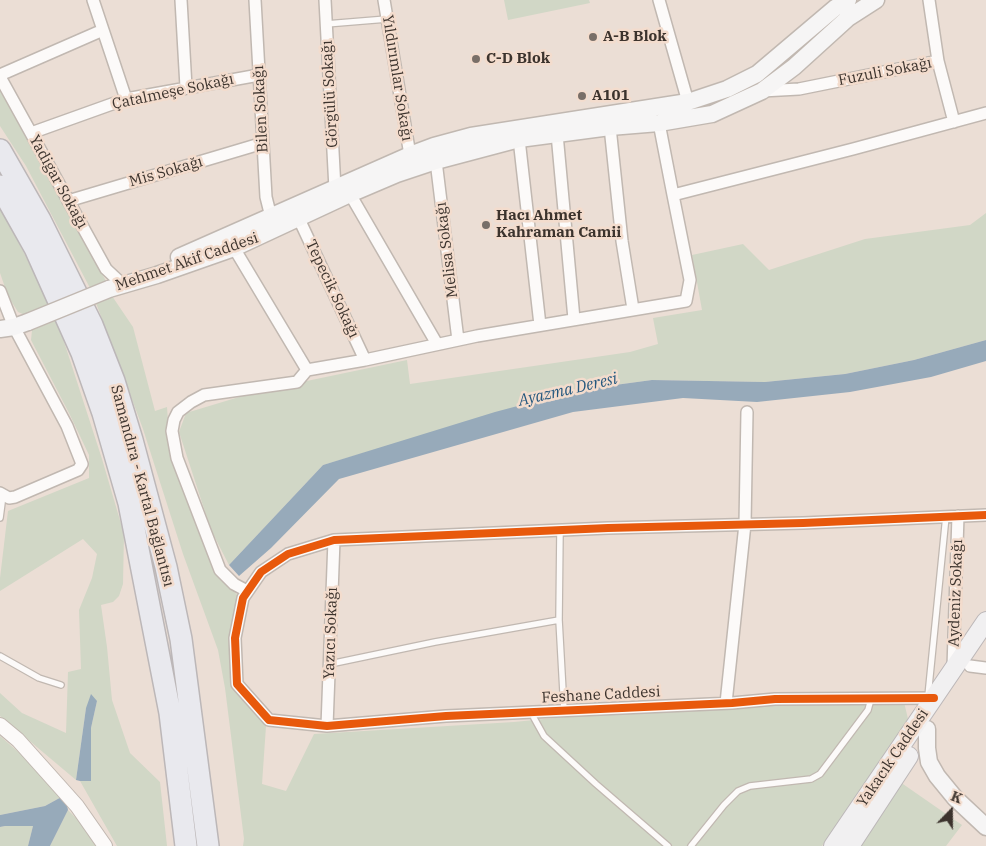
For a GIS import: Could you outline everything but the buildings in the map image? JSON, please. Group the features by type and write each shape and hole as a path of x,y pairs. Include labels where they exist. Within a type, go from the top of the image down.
{"highway":[{"name":"Samandıra - Kartal Bağlantısı","path":"0,150 40,220 92,325 114,381 132,440 166,567 181,639 208,846"},
{"name":"Samandıra - Kartal Bağlantısı","path":"0,186 36,248 82,353 103,413 129,503 170,713 186,846"}],"main road":[{"name":"Mehmet Akif Caddesi","path":"115,286 271,217 436,161 519,140 553,129 640,109 688,102 727,89 757,74 848,0"},
{"name":"Mehmet Akif Caddesi","path":"115,286 157,275 234,248 299,219 343,191 410,155 434,146 471,136 659,123 712,114 762,91 794,67 848,18 875,0"},
{"path":"640,109 659,123"},
{"path":"14,326 115,286"},
{"name":"Yakacık Caddesi","path":"833,846 931,698 970,668 986,620"},
{"name":"Yakacık Caddesi","path":"850,846 986,642"},
{"path":"927,728 929,762 937,776 955,798 985,827"}],"street":[{"path":"93,0 126,99"},
{"path":"181,0 186,87"},
{"name":"Bilen Sokağı","path":"254,0 266,197 271,217"},
{"name":"Görgülü Sokağı","path":"324,0 343,191"},
{"name":"Yıldırımlar Sokağı","path":"384,0 410,155"},
{"path":"659,0 688,102"},
{"path":"929,0 938,61"},
{"path":"0,76 103,30"},
{"name":"Fuzuli Sokağı","path":"762,91 799,89 938,61 954,122"},
{"path":"794,67 799,89"},
{"name":"Çatalmeşe Sokağı","path":"31,133 126,99 259,75"},
{"name":"Yadigar Sokağı","path":"0,76 115,286"},
{"path":"673,195 985,115"},
{"path":"659,123 690,280 686,301 540,325 307,370 297,382 204,395 191,402 178,412 172,431 177,458 220,570 234,584 247,591 261,572 288,554 334,540 986,515"},
{"path":"610,127 622,241 633,310"},
{"path":"553,129 574,319"},
{"path":"519,140 540,325"},
{"name":"Mis Sokağı","path":"68,201 263,143"},
{"name":"Melisa Sokağı","path":"436,161 458,340"},
{"path":"343,191 437,344"},
{"name":"Tepecik Sokağı","path":"299,219 365,360"},
{"path":"234,248 307,370"},
{"path":"0,291 14,326 67,426 82,464 78,470 15,497 9,498 1,494"},
{"path":"726,703 745,524 747,412"},
{"name":"Aydeniz Sokağı","path":"958,516 970,668"},
{"name":"Yazıcı Sokağı","path":"327,726 334,540"},
{"name":"Feshane Caddesi","path":"247,591 242,598 235,638 237,684 268,720 327,726 446,716 775,699 931,698"},
{"path":"0,725 18,740 77,806 105,846"}],"lane":[{"path":"326,24 387,19"},
{"path":"0,518 1,494"},
{"path":"931,698 946,516"},
{"path":"560,530 559,620 564,710"},
{"path":"330,664 435,642 559,620"},
{"path":"0,656 39,678 61,686"},
{"path":"691,846 724,805 738,791 750,786 811,779 820,774 868,710 871,698"},
{"path":"533,712 534,718 544,736 668,846"}],"green space":[{"path":"504,0 589,0 590,3 508,20"},
{"path":"0,89 106,281 90,288 26,166 0,126"},
{"path":"0,209 50,305 25,315 18,312 8,296 0,273"},
{"path":"986,213 986,340 914,360 845,374 765,382 652,380 578,390 323,465 229,565 211,530 179,432 186,413 259,391 407,360 410,384 630,352 658,344 653,318 702,310 692,255 743,244 769,270 865,239 970,225"},
{"path":"112,296 133,327 155,411 167,407 170,450 214,569 239,597 233,688 266,726 262,784 286,791 314,734 514,722 687,705 904,702 908,719 822,846 243,846 244,839 225,688 218,650 183,554 143,429 96,303"},
{"path":"57,320 124,534 123,584 119,596 113,602 101,605 112,700 130,753 160,782 167,846 117,846 80,781 91,781 91,728 97,701 86,708 76,780 0,716 0,693 22,713 66,733 68,672 81,669 79,610 92,578 97,554 83,539 0,591 8,511 89,478 89,455 31,340 32,330"},
{"path":"0,736 65,795 45,806 0,815"},
{"path":"900,782 962,825 946,846 859,846"},
{"path":"68,810 80,822 97,846 50,846"},
{"path":"33,826 28,846 0,846 0,827"}],"water":[{"path":"986,340 986,361 931,377 850,392 757,402 683,398 573,412 339,479 271,548 239,576 229,565 323,465 495,412 578,390 652,380 765,382 845,374 914,360"},
{"path":"91,694 97,701 91,728 91,781 80,781 76,780 86,708"},
{"path":"65,795 68,810 50,846 28,846 33,826 0,827 0,815 45,806"}],"cycle path":[{"path":"934,698 775,699 732,703 446,716 327,726 269,720 237,684 235,638 243,598 261,572 288,554 334,540 986,515"}],"place":[{"name":"A-B Blok","path":"593,37"},
{"name":"C-D Blok","path":"476,59"},
{"name":"A101","path":"582,96"},
{"name":"Hacı Ahmet Kahraman Camii","path":"486,225"}],"water label":[{"name":"Ayazma Deresi","path":"568,390"}]}
